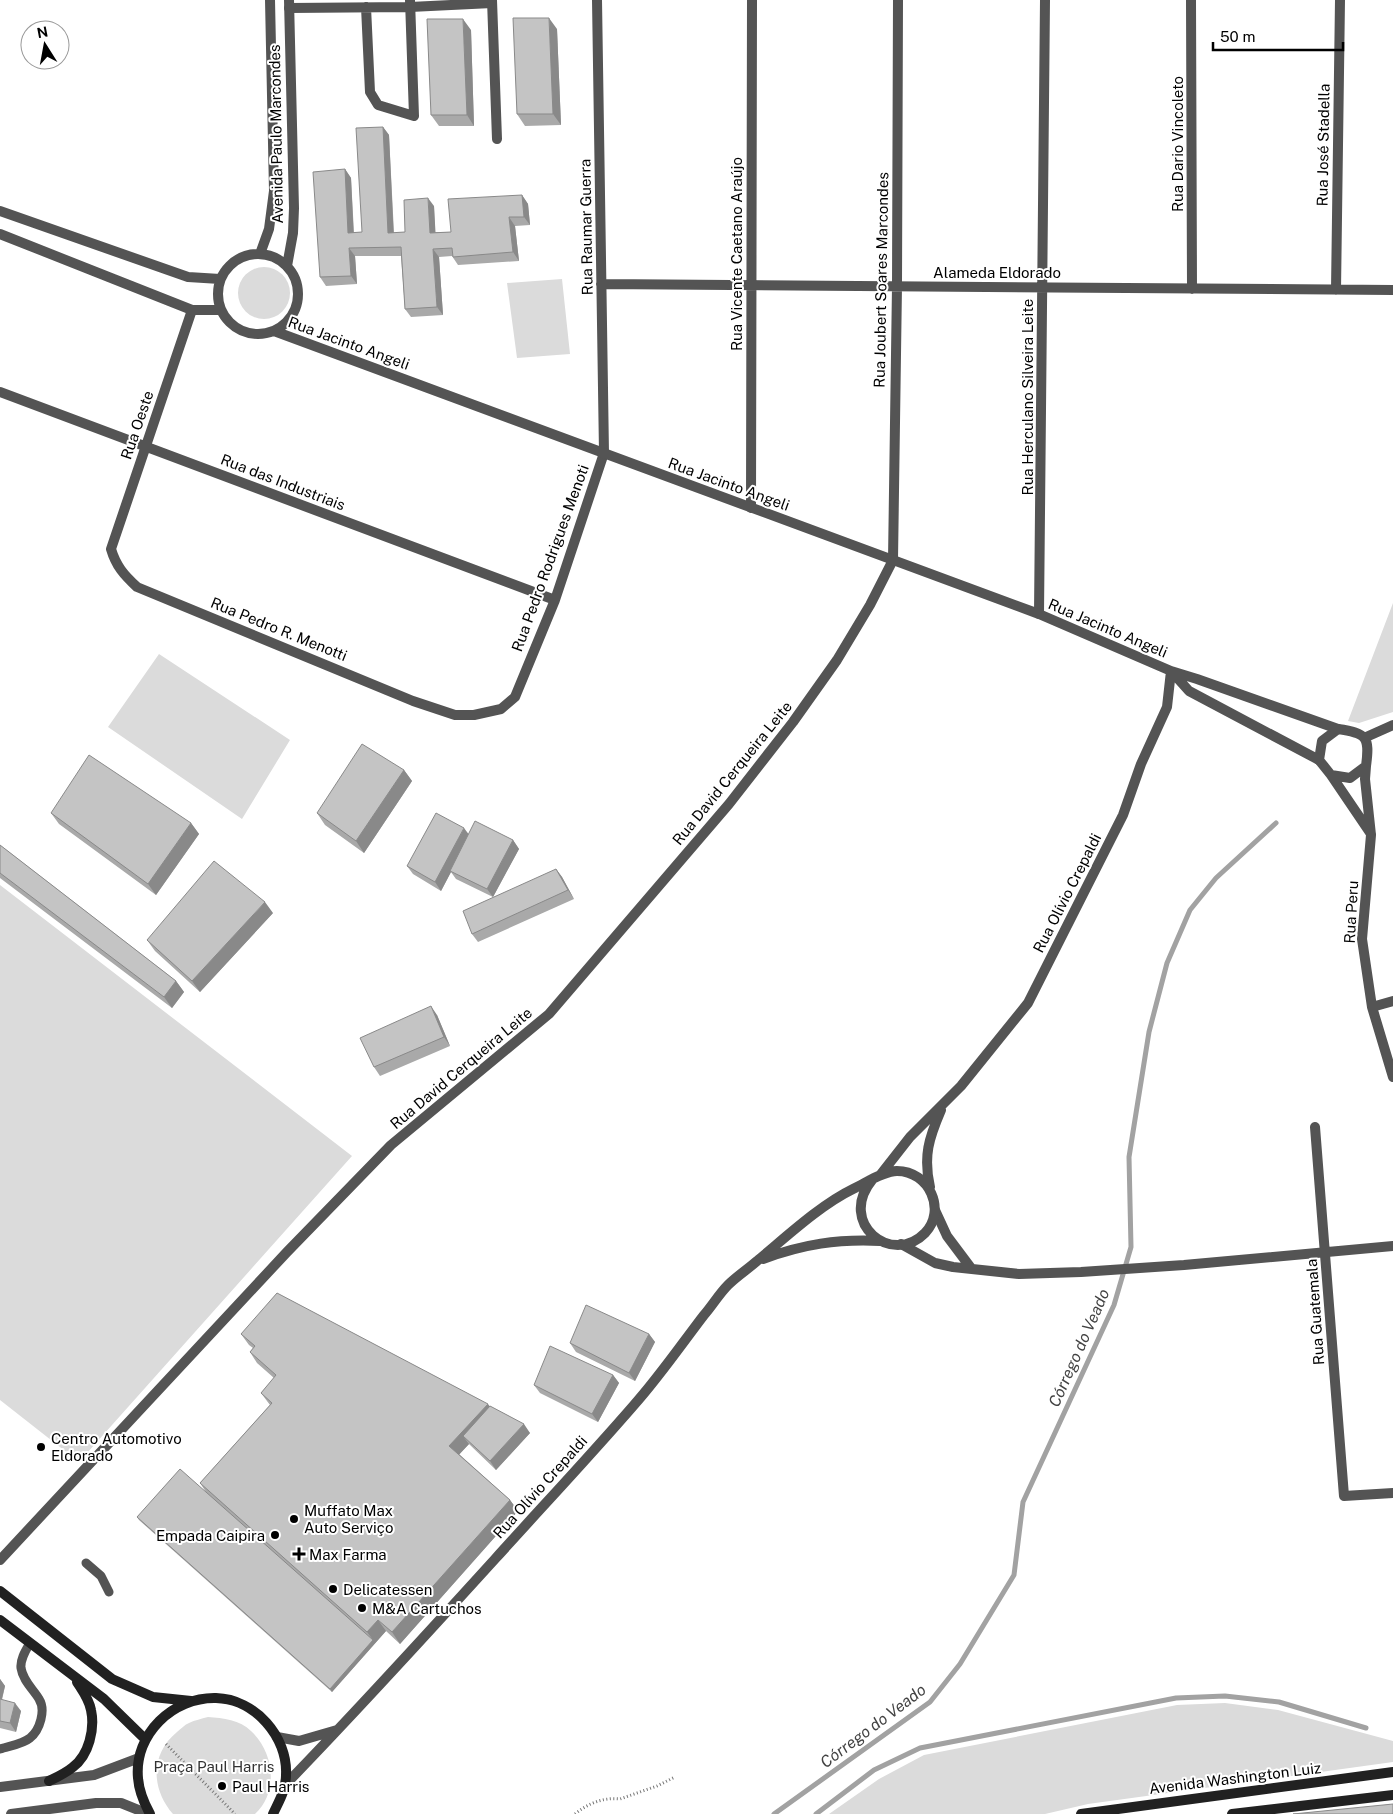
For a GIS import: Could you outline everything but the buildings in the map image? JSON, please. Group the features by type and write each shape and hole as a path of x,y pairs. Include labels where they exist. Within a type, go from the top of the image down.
{"main road":[{"path":"0,1591 112,1679 153,1697 192,1701 217,1698 241,1704 262,1717 278,1736 284,1755 286,1774 281,1814"},
{"path":"0,1620 104,1699 145,1739"},
{"path":"49,1781 74,1767 85,1754 91,1734 91,1710 85,1695 72,1674"},
{"path":"149,1814 142,1798 138,1778 139,1758 145,1739 157,1722 173,1709 192,1701"},
{"name":"Avenida Washington Luiz","path":"1081,1814 1151,1809 1393,1772"},
{"path":"273,1814 284,1790"},
{"path":"1232,1814 1393,1795"}],"street":[{"name":"Avenida Paulo Marcondes","path":"260,254 270,229 274,191 270,0"},
{"name":"Rua Raumar Guerra","path":"597,0 604,453"},
{"name":"Rua Vicente Caetano Araújo","path":"751,508 752,0"},
{"name":"Rua Joubert Soares Marcondes","path":"893,560 897,286 898,0"},
{"name":"Rua Herculano Silveira Leite","path":"1039,614 1045,0"},
{"name":"Rua Dario Vincoleto","path":"1191,0 1192,288"},
{"name":"Rua José Stadella","path":"1336,290 1340,0"},
{"path":"289,4 366,8 410,3 492,2 497,140"},
{"path":"366,8 370,92 378,104 414,116 410,3"},
{"name":"Avenida Paulo Marcondes","path":"287,266 293,234 294,208 289,4"},
{"path":"0,211 188,277 220,279"},
{"path":"0,234 192,310 220,310"},
{"path":"260,254 272,256 287,266 295,278 298,292 296,308 287,321 274,331 259,335 242,332 228,322 220,310 217,294 220,279 228,267 242,257 260,254"},
{"name":"Alameda Eldorado","path":"601,284 1393,290"},
{"name":"Rua Oeste","path":"112,549 192,310"},
{"name":"Rua Jacinto Angeli","path":"274,331 1039,614 1171,671 1197,678 1338,729"},
{"name":"Rua das Industriais","path":"0,392 555,600"},
{"name":"Rua Pedro Rodrigues Menoti","path":"455,716 474,715 500,709 515,697 555,600 604,453"},
{"name":"Rua Pedro R. Menotti","path":"112,549 115,562 137,587 413,701 455,716"},
{"name":"Rua David Cerqueira Leite","path":"0,1560 287,1252 391,1145 549,1014 729,804 792,722 837,660 870,605 893,560"},
{"name":"Rua Jacinto Angeli","path":"1171,671 1189,690 1319,760"},
{"name":"Rua Olívio Crepaldi","path":"284,1790 636,1403 728,1286 785,1237 843,1194 876,1177 910,1137 943,1104 993,1048 1028,1003 1123,816 1142,764 1167,707 1171,671"},
{"path":"1364,738 1393,725"},
{"path":"1331,775 1350,778 1366,766 1368,747 1364,738 1357,732 1338,729 1322,741 1319,760 1371,835"},
{"name":"Rua Peru","path":"1366,766 1365,779 1371,835 1362,939 1372,1007 1393,1076"},
{"path":"1372,1007 1393,1000"},
{"name":"Rua Olívio Crepaldi","path":"930,1190 926,1173 926,1152 932,1129 943,1104"},
{"name":"Rua Guatemala","path":"1315,1127 1344,1496 1393,1493"},
{"path":"901,1170 920,1178 930,1190 935,1210 931,1224 917,1240 896,1245 881,1241 868,1230 862,1220 860,1210 861,1199 865,1189 876,1177 890,1171 901,1170"},
{"path":"935,1210 947,1236 971,1268"},
{"name":"Rua Olívio Crepaldi","path":"757,1261 812,1244 856,1240 881,1241"},
{"path":"901,1244 935,1263 953,1267 1019,1274 1184,1265 1393,1246"},
{"path":"278,1736 299,1742 341,1729"},
{"path":"0,1787 94,1775 139,1758"},
{"path":"11,1814 96,1803 121,1803 149,1814"}],"lane":[{"path":"86,1563 101,1576 109,1592"},
{"path":"0,1749 30,1738 39,1724 42,1712 40,1700 27,1684 21,1668 23,1656 30,1642"}],"path":[{"path":"166,1744 235,1814"},
{"path":"574,1814 592,1803 614,1798 620,1799 657,1786 675,1777"}],"green space":[{"path":"264,267 278,271 286,279 290,293 286,307 278,315 264,319 250,315 242,307 238,293 242,279 250,271"},
{"path":"562,279 570,354 517,358 507,283"},
{"path":"1393,603 1393,712 1359,723 1348,721"},
{"path":"159,654 290,740 242,819 108,727"},
{"path":"0,885 352,1156 79,1462 0,1400"},
{"path":"1225,1703 1278,1710 1393,1741 1393,1762 1088,1804 1045,1814 829,1814 879,1779 924,1755 1177,1705"},
{"name":"Praça Paul Harris","path":"208,1717 242,1724 259,1740 265,1750 271,1772 270,1784 268,1795 263,1805 255,1814 173,1814 161,1794 157,1783 158,1761 168,1741 186,1725"}],"waterway":[{"name":"Córrego do Veado","path":"774,1814 930,1702 960,1664 1014,1575 1023,1502 1114,1305 1131,1247 1129,1157 1149,1032 1167,963 1190,910 1216,878 1276,823"},
{"name":"Córrego do Veado","path":"816,1814 874,1770 920,1748 1176,1698 1225,1696 1279,1702 1366,1728"}],"place":[{"name":"Centro Automotivo Eldorado","path":"41,1447"},
{"name":"Muffato Max Auto Serviço","path":"294,1519"},
{"name":"Empada Caipira","path":"275,1535"},
{"name":"Max Farma","path":"299,1554"},
{"name":"Delicatessen","path":"333,1589"},
{"name":"M&A Cartuchos","path":"362,1608"},
{"name":"Paul Harris","path":"222,1786"}]}
